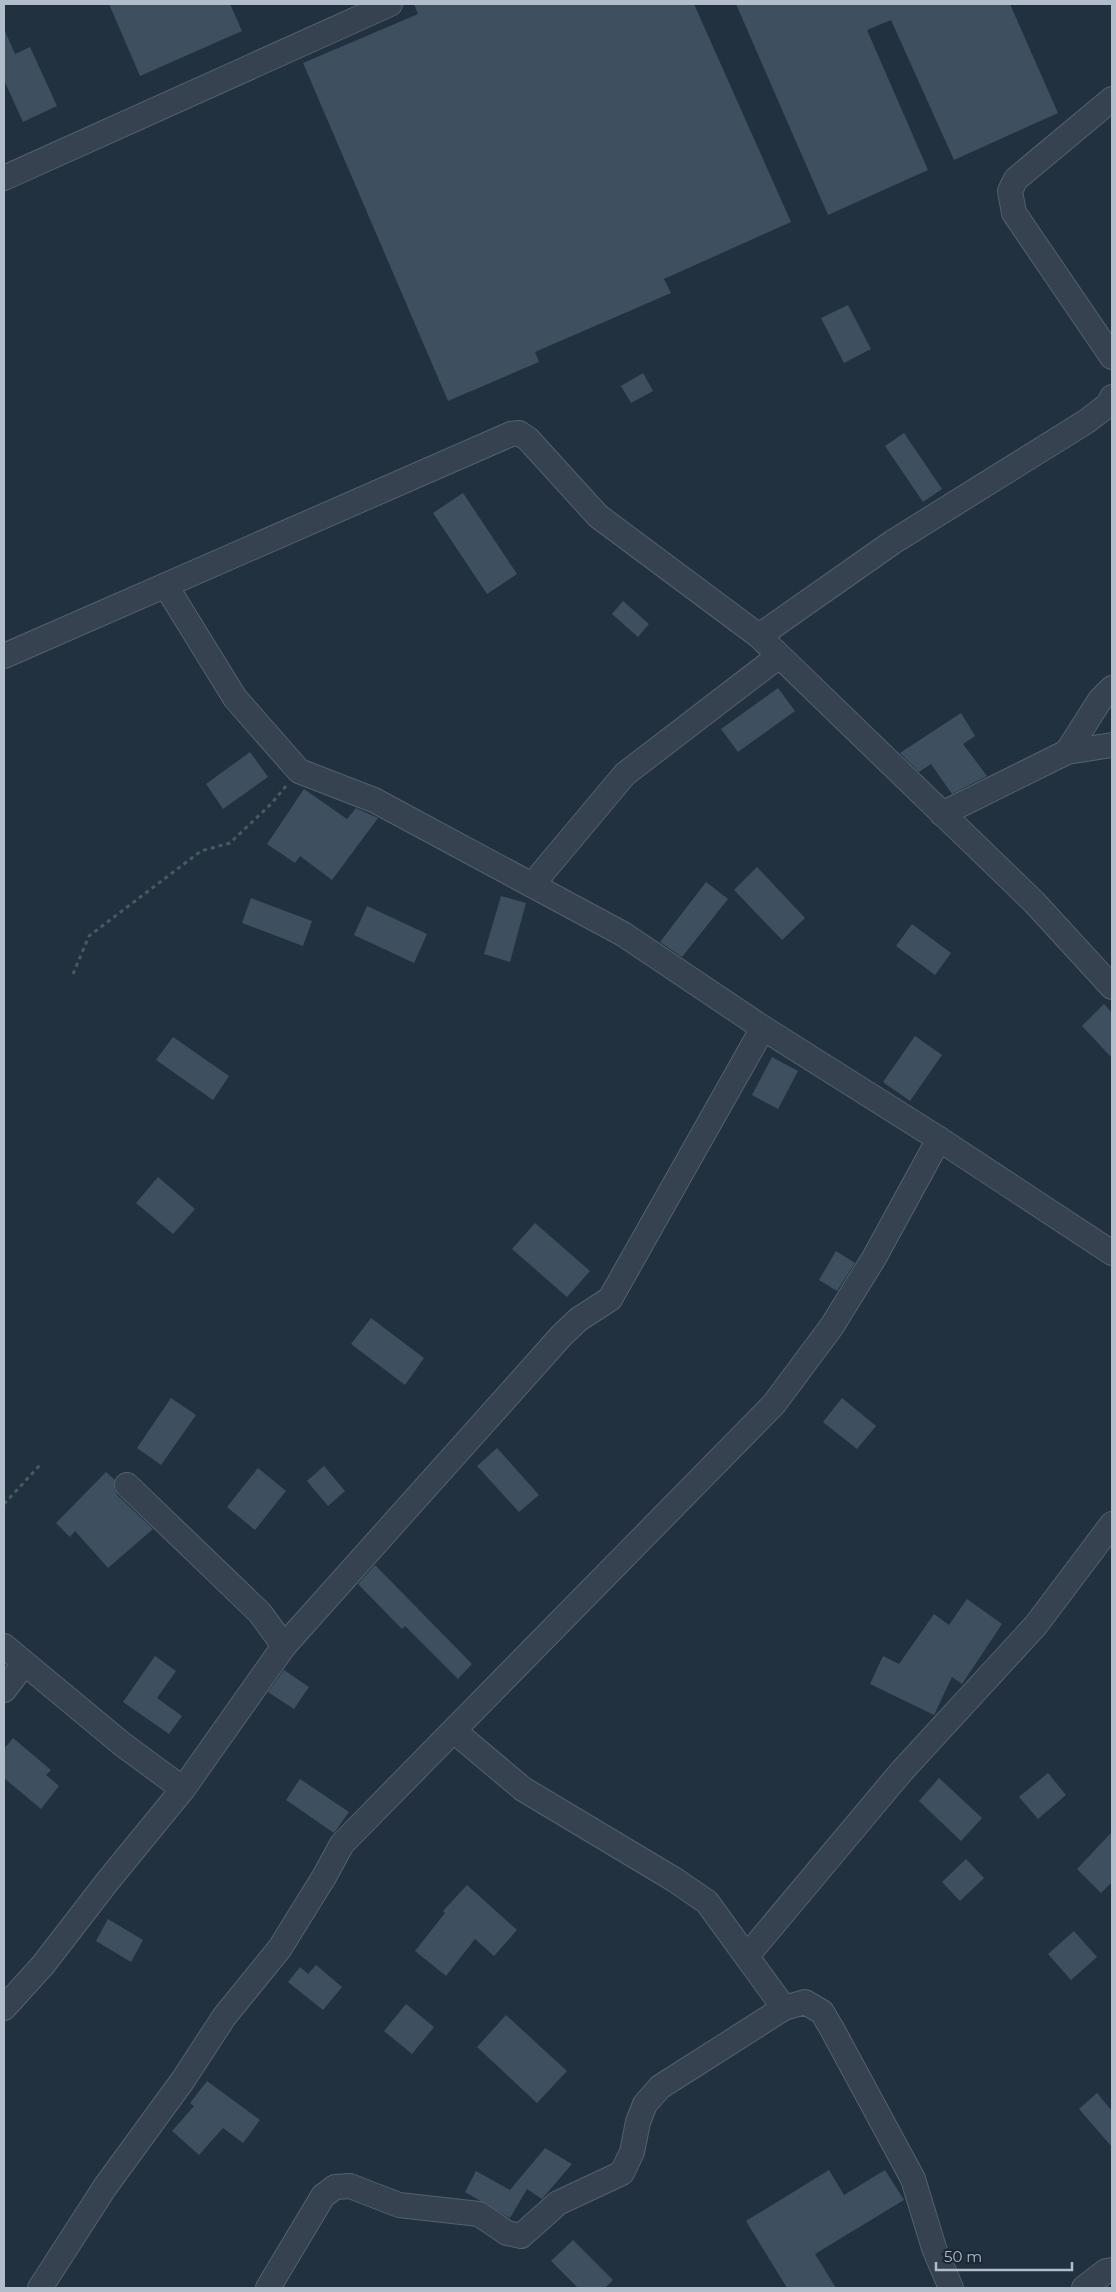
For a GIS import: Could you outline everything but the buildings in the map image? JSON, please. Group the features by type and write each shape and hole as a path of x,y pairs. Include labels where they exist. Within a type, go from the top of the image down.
{"street":[{"path":"4,178 390,4"},
{"path":"1112,99 1016,179 1010,191 1014,213 1112,357"},
{"path":"759,636 893,542 1087,421 1109,404 1112,397"},
{"path":"4,656 512,434 519,433 528,439 598,516 759,636 1034,902 1112,987"},
{"path":"166,586 235,698 299,771 374,800 623,934 763,1028 939,1139 1112,1253"},
{"path":"532,886 625,774 779,656"},
{"path":"1067,752 1100,700 1112,688"},
{"path":"942,814 1067,752 1112,745"},
{"path":"4,2008 43,1965 107,1882 183,1790 284,1646 562,1335 579,1319 610,1299 763,1028"},
{"path":"40,2288 104,2187 183,2080 224,2017 280,1948 324,1878 342,1844 774,1404 832,1326 874,1258 939,1139"},
{"path":"127,1485 260,1613 284,1646"},
{"path":"747,1956 901,1772 1036,1625 1112,1524"},
{"path":"4,1646 122,1744 183,1790"},
{"path":"4,1690 24,1664"},
{"path":"454,1732 523,1789 675,1880 706,1902 784,2008"},
{"path":"268,2288 323,2196 335,2187 350,2186 399,2205 479,2214 508,2233 521,2236 558,2203 622,2173 632,2152 638,2122 645,2104 660,2087 784,2008 805,2002 822,2012 913,2179 934,2248 952,2288"},
{"path":"1084,2288 1106,2271 1112,2270"}],"path":[{"path":"73,974 88,936 201,850 230,843 271,804 299,771"},
{"path":"4,1504 40,1465"}]}
